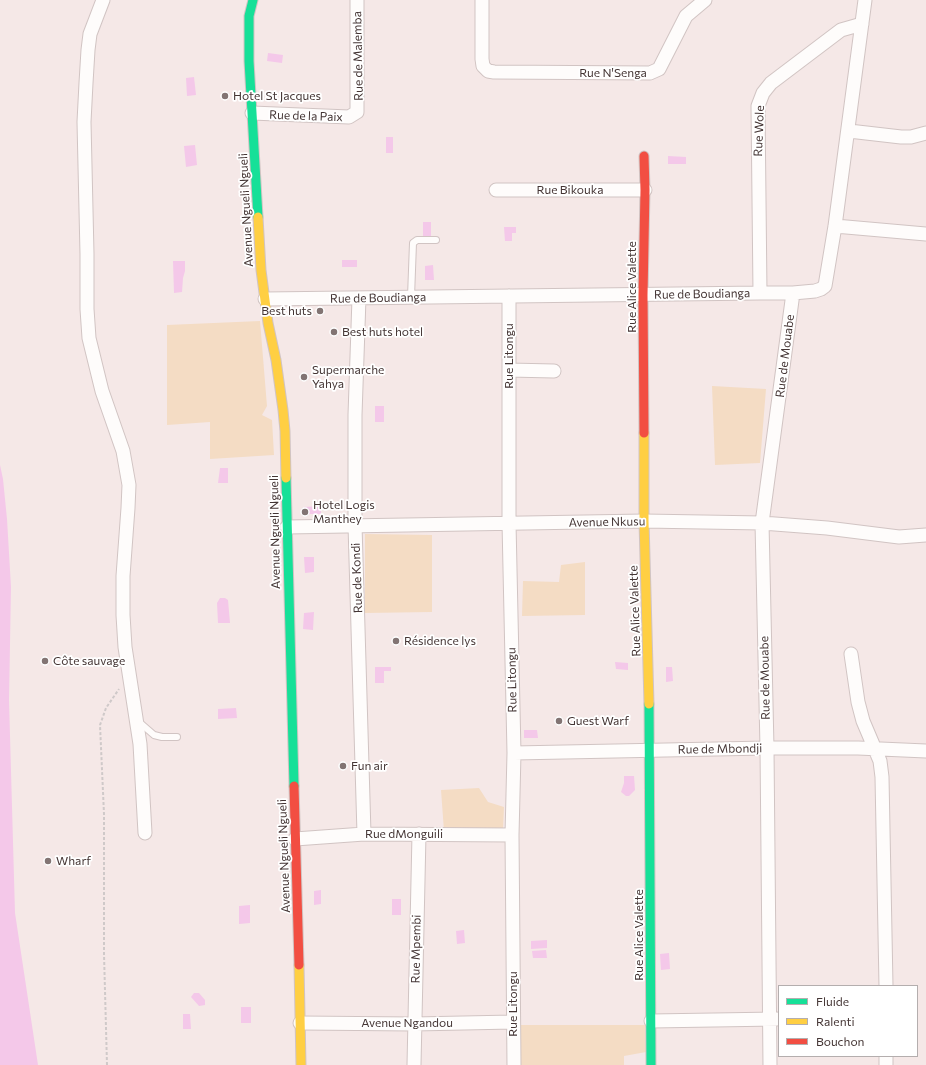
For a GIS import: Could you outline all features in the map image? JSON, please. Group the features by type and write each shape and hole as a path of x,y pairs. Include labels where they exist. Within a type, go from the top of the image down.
{"street":[{"path":"103,0 90,34 86,83 84,122 87,309 90,344 104,397 123,451 129,484 123,576 123,615 125,647 137,720 143,780 145,833"},
{"name":"Avenue Ngueli Ngueli","path":"253,0 249,16 248,30 261,270 283,410 295,839 298,893 301,1065"},
{"name":"Rue de Malemba","path":"357,0 357,112"},
{"name":"Rue N'Senga","path":"482,0 482,59 483,66 488,71 650,73 656,72 660,69 686,16 705,0"},
{"name":"Rue de Boudianga","path":"265,299 643,295 760,292 793,293 815,291 825,286 849,131 865,0"},
{"name":"Rue Wole","path":"760,292 758,106 763,93 771,83 841,30 862,24"},
{"name":"Rue de la Paix","path":"252,114 349,117 357,112"},
{"path":"849,131 906,137 926,133"},
{"name":"Rue Alice Valette","path":"644,156 644,521 650,751 651,1065"},
{"name":"Rue Bikouka","path":"496,190 645,190"},
{"path":"835,226 926,234"},
{"name":"Rue de Mouabe","path":"770,1065 774,1019 762,523 793,293"},
{"name":"Rue Litongu","path":"509,296 509,523 514,753 512,835 514,1065"},
{"name":"Rue de Kondi","path":"359,298 356,415 356,524 364,834"},
{"path":"509,370 554,371"},
{"name":"Avenue Nkusu","path":"287,527 356,524 644,521 762,523 827,528 899,537 926,535"},
{"path":"851,654 854,680 861,714 880,761 882,777 886,985"},
{"name":"Rue de Mbondji","path":"514,753 767,748 874,748 926,751"},
{"name":"Rue dMonguili","path":"295,839 364,834 512,835"},
{"name":"Rue Mpembi","path":"414,1065 419,834"},
{"path":"651,1021 774,1019"},
{"name":"Avenue Ngandou","path":"300,1023 414,1024 513,1022"}],"lane":[{"path":"411,297 413,243 418,240 436,240"},
{"path":"137,720 154,735 162,737 176,737"}],"path":[{"path":"107,1065 104,954 104,814 100,725 106,708 117,691 130,679"}],"shaded area":[{"path":"268,53 283,55 282,63 267,61"},
{"path":"194,77 196,95 187,96 186,78"},
{"path":"386,137 393,137 393,153 386,153"},
{"path":"195,145 197,165 186,167 184,146"},
{"path":"668,156 686,157 686,164 668,164"},
{"path":"423,222 431,222 431,237 423,237"},
{"path":"504,227 516,227 516,233 512,233 512,241 505,241"},
{"path":"342,260 357,260 357,267 342,267"},
{"path":"173,261 185,261 182,292 174,293"},
{"path":"433,265 434,280 425,280 425,266"},
{"path":"260,321 267,406 262,415 272,420 274,455 210,459 210,422 167,425 167,325"},
{"path":"712,386 766,389 760,463 715,465"},
{"path":"375,406 384,406 384,422 375,422"},
{"path":"0,465 7,519 11,587 9,700 15,913 38,1065 0,1065"},
{"path":"220,468 228,468 228,483 218,483"},
{"path":"321,506 321,514 305,514 304,507"},
{"path":"365,534 432,535 432,612 365,613"},
{"path":"304,557 314,557 314,572 305,573"},
{"path":"585,562 585,615 522,616 523,581 559,582 561,565"},
{"path":"220,598 225,598 228,600 230,623 218,623 217,603"},
{"path":"314,612 313,630 303,629 304,613"},
{"path":"615,662 628,663 628,670 616,669"},
{"path":"375,667 391,667 391,671 384,671 384,683 375,683"},
{"path":"666,667 672,667 673,681 666,682"},
{"path":"236,708 237,718 218,719 218,709"},
{"path":"524,730 537,730 538,738 524,738"},
{"path":"624,776 634,776 635,790 629,796 626,796 621,792 624,783"},
{"path":"479,788 488,802 504,807 503,830 485,828 444,831 441,790"},
{"path":"321,890 321,904 314,905 314,891"},
{"path":"392,899 401,899 401,915 392,915"},
{"path":"250,905 250,923 239,924 239,906"},
{"path":"464,930 465,943 457,944 456,931"},
{"path":"547,940 547,948 531,949 531,941"},
{"path":"546,950 547,958 533,958 532,951"},
{"path":"669,953 670,969 661,970 660,954"},
{"path":"194,993 199,993 205,1000 205,1005 199,1006 191,997"},
{"path":"241,1007 251,1007 251,1023 241,1023"},
{"path":"183,1014 190,1014 191,1029 183,1029"},
{"path":"517,1025 645,1025 646,1052 624,1056 624,1065 516,1065"}],"traffic: fast":[{"path":"253,0 249,16 249,61 258,217"},
{"path":"286,478 294,786"},
{"path":"649,704 651,1065"}],"traffic: slow":[{"path":"258,217 261,270 268,323 276,360 283,410 286,478"},
{"path":"644,433 644,521 649,704"},
{"path":"299,965 301,1065"}],"traffic: jam":[{"path":"644,156 644,433"},
{"path":"294,786 299,965"}],"place":[{"name":"Hotel St Jacques","path":"225,96"},
{"name":"Best huts","path":"320,311"},
{"name":"Best huts hotel","path":"334,332"},
{"name":"Supermarche Yahya","path":"304,377"},
{"name":"Hotel Logis Manthey","path":"305,512"},
{"name":"Résidence lys","path":"396,641"},
{"name":"Côte sauvage","path":"45,661"},
{"name":"Guest Warf","path":"559,721"},
{"name":"Fun air","path":"343,766"},
{"name":"Wharf","path":"48,861"}]}
